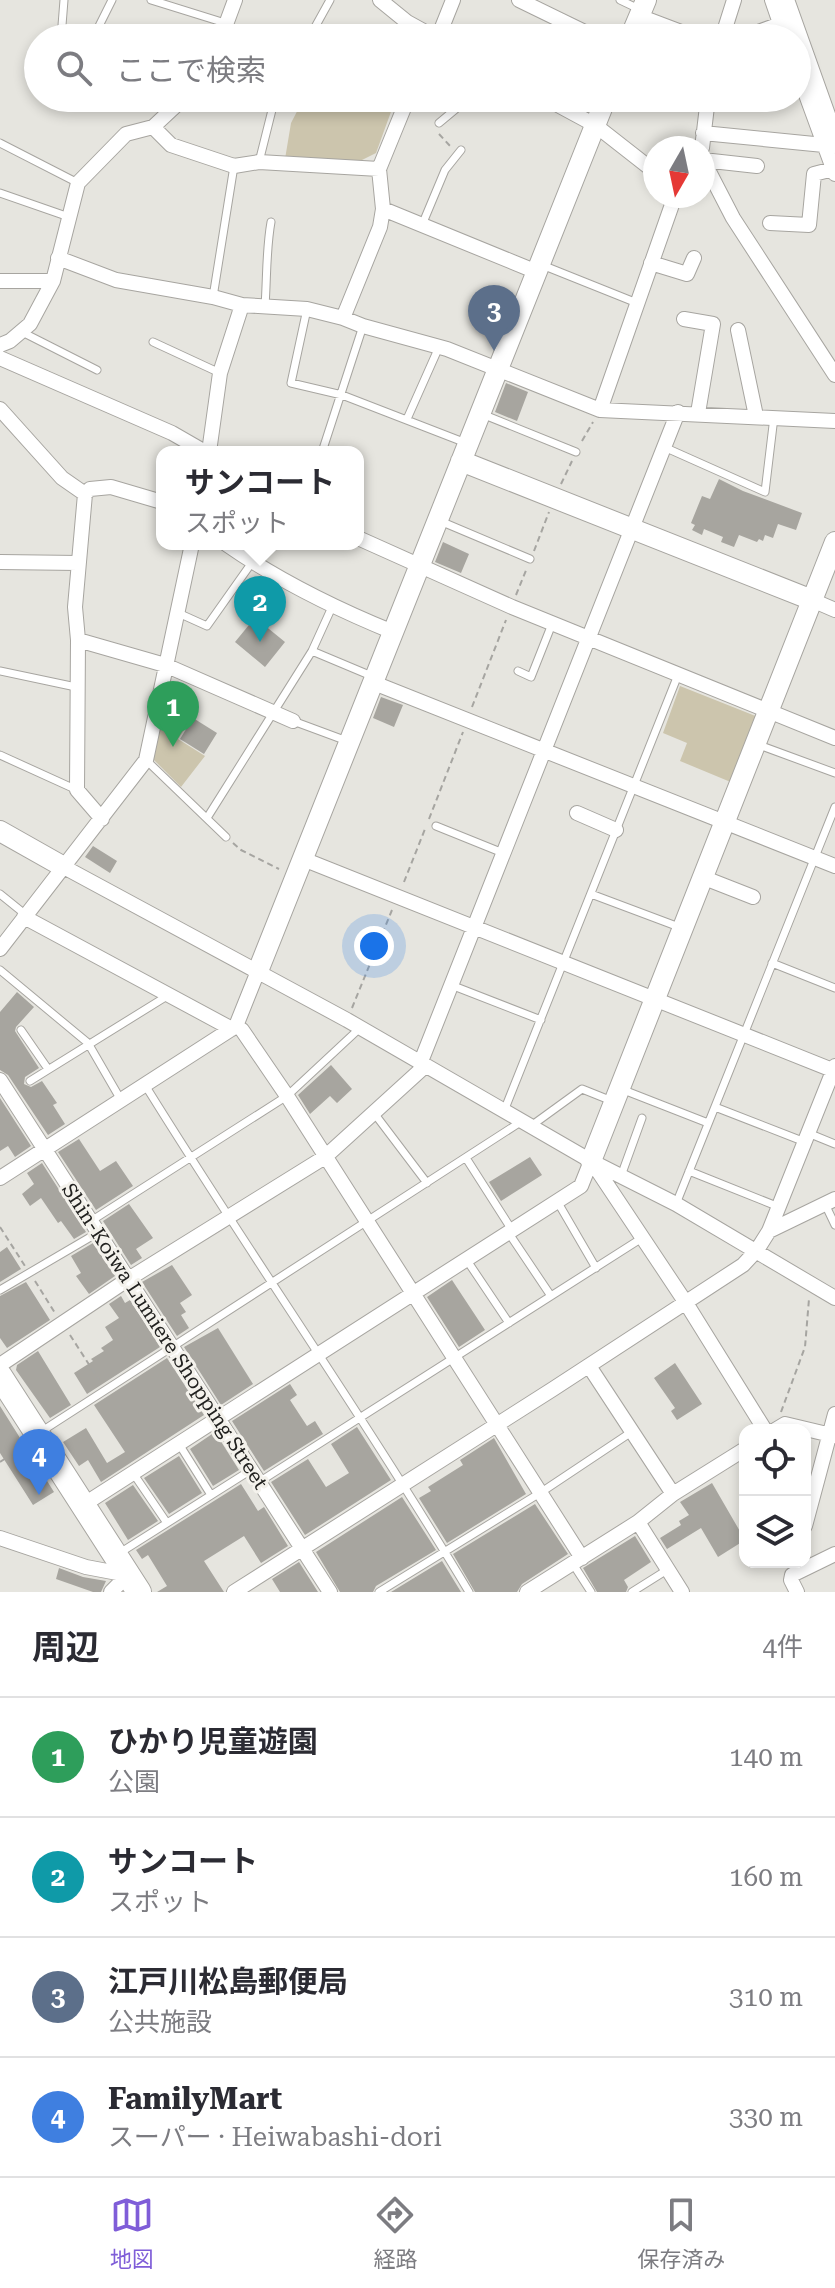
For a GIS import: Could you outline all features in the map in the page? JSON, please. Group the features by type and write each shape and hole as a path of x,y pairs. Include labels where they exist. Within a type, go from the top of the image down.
{"main road":[{"path":"0,1376 32,1440 83,1505 124,1579"}],"street":[{"path":"226,24 235,0"},
{"path":"380,0 410,24"},
{"path":"443,24 453,0"},
{"path":"519,0 568,24"},
{"path":"726,24 734,0"},
{"path":"772,0 781,24"},
{"path":"784,0 792,24"},
{"path":"642,9 670,24"},
{"path":"770,223 809,225 814,174 834,171 811,86"},
{"path":"811,102 829,144"},
{"path":"0,345 10,341 30,324 53,281 78,183 126,134 153,127 168,112"},
{"path":"343,318 380,227 383,209 379,169 402,112"},
{"path":"571,112 595,125 643,163"},
{"path":"0,1178 234,1027 351,742 600,112"},
{"path":"703,136 706,112"},
{"path":"153,127 171,145 234,166 259,162 379,169"},
{"path":"715,140 829,144"},
{"path":"715,161 757,166"},
{"path":"715,183 733,218 835,375"},
{"path":"600,410 671,208"},
{"path":"383,209 539,268"},
{"path":"58,258 116,280 242,305 307,309 343,318 439,347 600,410 835,421"},
{"path":"651,263 687,274 694,258"},
{"path":"0,281 53,281"},
{"path":"208,446 220,373 242,305"},
{"path":"684,319 713,324 698,413"},
{"path":"738,330 756,416"},
{"path":"0,358 196,446"},
{"path":"0,409 62,478 85,494"},
{"path":"0,1365 130,1278 325,1157 422,1065 678,412"},
{"path":"464,452 631,529 835,610"},
{"path":"102,819 77,790 78,640 75,607 85,494 90,489 111,487 156,500"},
{"path":"364,541 418,567 835,738"},
{"path":"83,1505 581,1186 835,542"},
{"path":"0,949 146,760 191,550"},
{"path":"234,550 332,607 393,632"},
{"path":"0,562 53,560 78,563"},
{"path":"78,640 165,665 293,721"},
{"path":"375,680 835,866"},
{"path":"577,813 616,830"},
{"path":"0,831 258,971 591,1161 676,1204 835,1298"},
{"path":"234,1592 743,1265 769,1231 834,1069 474,928 299,868"},
{"path":"702,877 753,897"},
{"path":"25,916 169,995 242,1030 497,1425 578,1561"},
{"name":"Shin-Koiwa Lumiere Shopping Street","path":"0,1080 330,1592"},
{"path":"591,1161 686,1303 761,1424"},
{"path":"769,1231 830,1201"},
{"path":"589,1366 673,1494"},
{"path":"811,1506 832,1435 835,1414"},
{"path":"811,1432 832,1435"},
{"path":"527,1592 638,1522 673,1494 739,1453"},
{"path":"638,1522 682,1592"},
{"path":"0,1538 124,1579"},
{"path":"811,1562 835,1554"},
{"path":"794,1568 791,1580 797,1592"}],"lane":[{"path":"62,24 64,0"},
{"path":"100,24 112,0"},
{"path":"151,0 208,24"},
{"path":"317,24 330,0"},
{"path":"620,0 642,9"},
{"path":"259,162 272,112"},
{"path":"439,123 452,112"},
{"path":"0,143 78,183"},
{"path":"422,225 445,170 459,151"},
{"path":"213,297 234,166"},
{"path":"0,193 69,217"},
{"path":"265,306 266,250 271,222"},
{"path":"539,268 637,303"},
{"path":"307,309 291,383 342,395 407,419 464,452"},
{"path":"324,446 363,326"},
{"path":"22,332 97,370"},
{"path":"153,342 220,373"},
{"path":"407,419 439,347"},
{"path":"480,414 576,452"},
{"path":"664,447 765,492 774,417"},
{"path":"438,519 530,559"},
{"path":"176,612 207,626 260,550"},
{"path":"256,614 278,578"},
{"path":"207,818 312,651 332,607"},
{"path":"518,671 531,677 552,623"},
{"path":"312,651 375,680"},
{"path":"0,671 76,687"},
{"path":"504,1111 679,674"},
{"path":"293,721 351,742"},
{"path":"757,744 835,773"},
{"path":"0,755 77,790"},
{"path":"146,760 226,837"},
{"path":"676,1204 835,807"},
{"path":"436,826 503,853"},
{"path":"0,894 25,916"},
{"path":"591,894 681,928"},
{"path":"772,963 835,988"},
{"path":"0,970 88,1043 121,1100"},
{"path":"451,985 541,1020"},
{"path":"30,1081 169,995"},
{"path":"0,1290 30,1273 190,1158 287,1096 360,1028"},
{"path":"21,1030 48,1069"},
{"path":"144,1085 404,1485 469,1592"},
{"path":"32,1440 466,1158 582,1089 616,1095 708,1123"},
{"path":"715,1107 806,1138 835,1144"},
{"path":"374,1113 427,1183"},
{"path":"621,1176 642,1118"},
{"path":"466,1158 551,1296"},
{"path":"689,1171 779,1207"},
{"path":"557,1201 596,1268"},
{"path":"830,1201 835,1225"},
{"path":"124,1579 167,1523 211,1495 255,1476 360,1418 642,1238"},
{"path":"466,1259 509,1323"},
{"path":"379,1592 540,1493 633,1431"},
{"path":"179,1444 211,1495"},
{"path":"133,1473 167,1523"},
{"path":"578,1561 591,1592"},
{"path":"632,1592 667,1570"}],"path":[{"path":"439,123 442,140 459,151"},
{"path":"226,837 241,850 299,868"},
{"path":"0,1227 106,1391"},
{"path":"780,1424 781,1410 805,1347 810,1283"},
{"path":"0,1462 32,1440"}],"shaded area":[{"path":"297,112 391,112 376,153 358,162 285,159 291,123"},
{"path":"680,686 758,717 733,783 680,761 687,743 663,733"},
{"path":"162,702 193,716 178,739 205,756 181,787 153,759"}],"building":[{"path":"506,383 528,392 517,421 495,412"},
{"path":"719,479 802,513 796,530 778,524 773,538 765,535 763,541 759,539 757,542 739,535 734,547 721,542 723,537 704,529 702,535 692,530 695,525 691,523 702,496 710,499"},
{"path":"443,542 469,554 461,573 435,562"},
{"path":"253,620 258,620 285,642 265,667 235,642"},
{"path":"381,697 403,705 394,727 373,718"},
{"path":"193,718 217,733 204,754 180,739"},
{"path":"93,846 117,861 110,873 85,857"},
{"path":"17,992 34,1007 15,1031 39,1068 25,1077 24,1084 31,1087 42,1081 57,1103 53,1105 65,1124 48,1135 8,1075 0,1070 0,1012"},
{"path":"331,1065 352,1089 337,1103 330,1096 310,1114 298,1095"},
{"path":"0,1098 31,1146 15,1157 8,1146 0,1151"},
{"path":"79,1139 100,1171 116,1161 133,1186 96,1210 58,1152"},
{"path":"530,1157 542,1175 501,1201 489,1182"},
{"path":"42,1163 86,1232 74,1239 61,1221 58,1223 41,1198 30,1206 22,1194 34,1184 27,1173"},
{"path":"129,1204 153,1238 136,1249 142,1258 131,1265 103,1221"},
{"path":"93,1243 115,1276 89,1294 76,1276 81,1273 71,1256"},
{"path":"7,1247 21,1269 0,1282 0,1252"},
{"path":"172,1265 192,1295 180,1303 186,1312 181,1315 189,1328 177,1336 142,1282"},
{"path":"452,1280 485,1330 459,1347 427,1297"},
{"path":"26,1282 50,1320 7,1348 0,1338 0,1296"},
{"path":"121,1296 125,1303 130,1300 160,1347 87,1394 74,1373 93,1361 91,1359 104,1351 101,1348 113,1340 105,1327 119,1318 109,1304"},
{"path":"218,1328 253,1384 221,1405 184,1347"},
{"path":"38,1351 71,1405 50,1418 16,1370 17,1365"},
{"path":"167,1358 204,1415 101,1482 88,1460 79,1466 63,1442 86,1428 107,1463 125,1452 94,1405"},
{"path":"675,1363 702,1404 677,1420 671,1411 675,1408 654,1378"},
{"path":"290,1384 297,1395 290,1400 307,1426 315,1421 323,1434 264,1471 232,1421"},
{"path":"0,1406 54,1492 33,1505 0,1453"},
{"path":"357,1427 391,1480 305,1535 271,1482 308,1459 326,1487 349,1473 331,1444"},
{"path":"215,1432 239,1470 213,1486 190,1449"},
{"path":"494,1438 526,1494 447,1543 419,1498 431,1491 428,1487 463,1465 460,1460"},
{"path":"179,1456 202,1493 169,1514 144,1478"},
{"path":"712,1483 739,1530 739,1544 718,1557 701,1528 667,1549 660,1538 681,1525 679,1521 689,1515 680,1502"},
{"path":"241,1484 258,1511 264,1507 288,1546 261,1563 244,1536 204,1561 224,1592 157,1592 167,1586 148,1555 142,1559 136,1550"},
{"path":"133,1485 158,1521 128,1540 105,1503"},
{"path":"402,1497 436,1550 376,1586 373,1592 340,1592 316,1552"},
{"path":"535,1504 568,1554 522,1584 517,1592 475,1592 453,1554"},
{"path":"635,1536 651,1562 624,1580 628,1587 626,1592 597,1592 583,1568"},
{"path":"442,1561 461,1592 391,1592"},
{"path":"299,1562 318,1592 280,1592 272,1579"},
{"path":"59,1568 106,1581 101,1592 93,1592 56,1579"}],"place":[{"name":"江戸川松島郵便局","path":"494,351"},
{"name":"サンコート","path":"260,642"},
{"name":"ひかり児童遊園","path":"173,747"},
{"name":"FamilyMart","path":"39,1495"}]}
